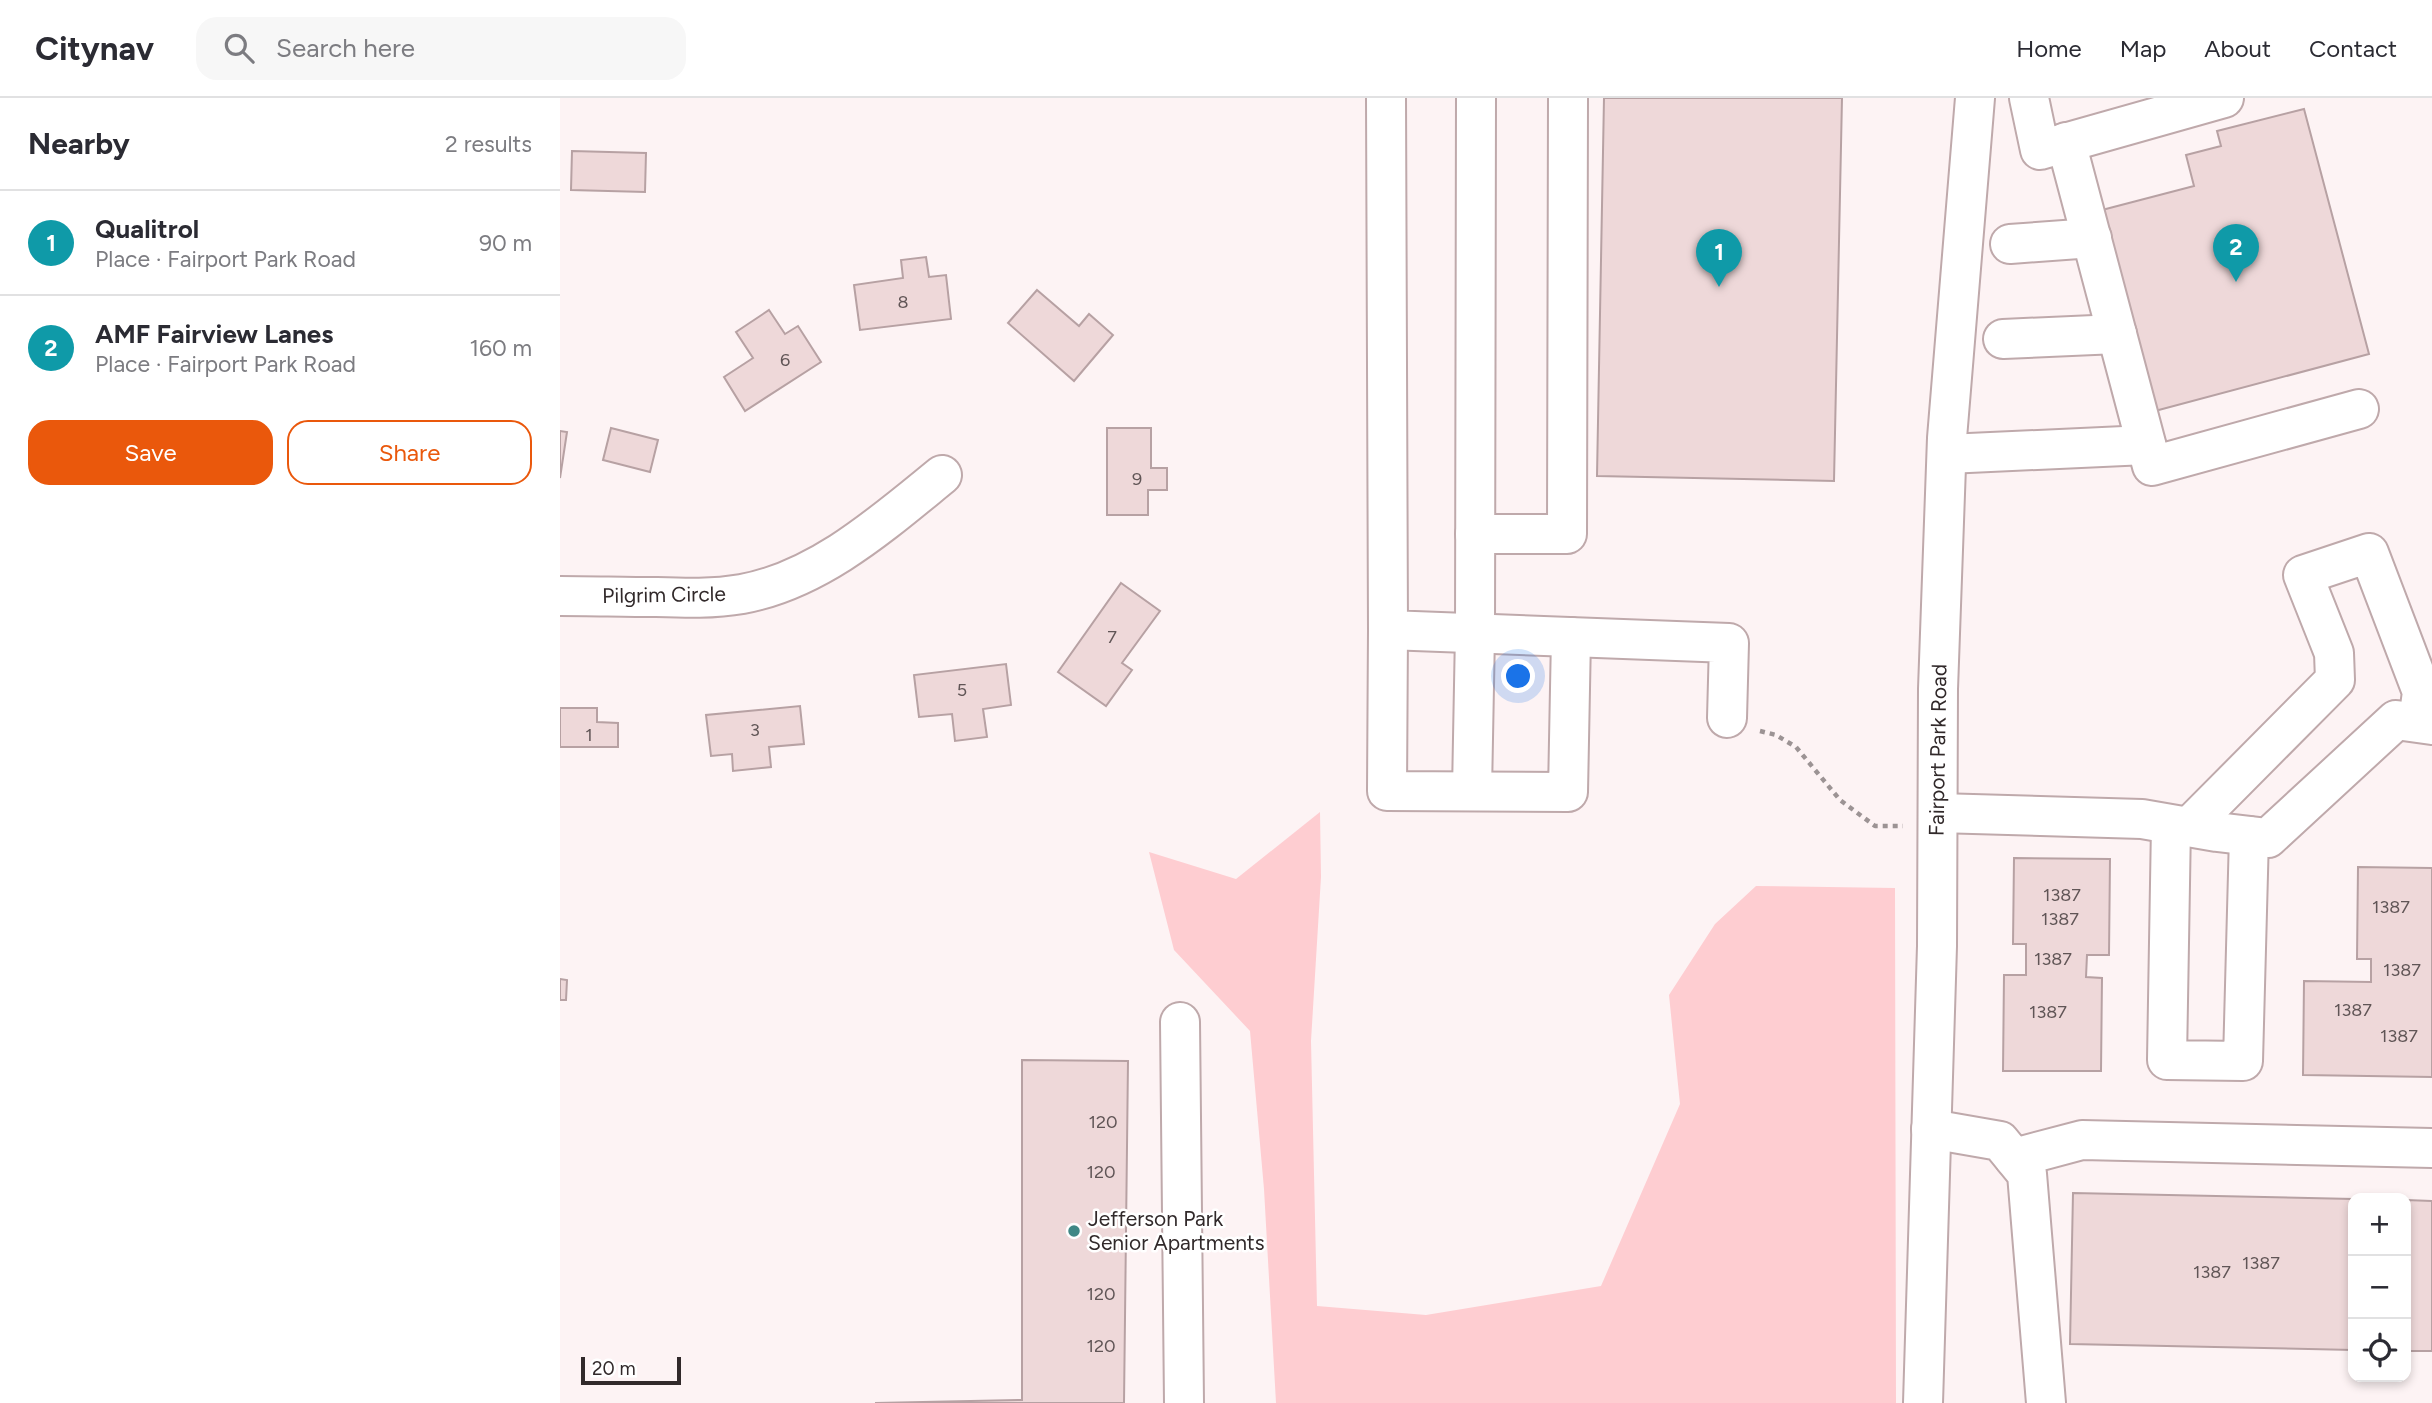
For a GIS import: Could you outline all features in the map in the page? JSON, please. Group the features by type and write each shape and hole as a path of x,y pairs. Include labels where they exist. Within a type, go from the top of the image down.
{"street":[{"path":"1386,98 1387,791 1568,792 1571,637"},
{"path":"1472,791 1476,98"},
{"path":"1475,534 1567,534 1568,98"},
{"name":"Fairport Park Road","path":"1923,1403 1937,946 1938,689 1947,454 1975,98"},
{"path":"2029,98 2040,150 2224,98"},
{"path":"2066,142 2152,466 2360,409"},
{"path":"2010,244 2092,238"},
{"path":"2003,339 2117,334"},
{"path":"1947,454 2146,445"},
{"name":"Pilgrim Circle","path":"560,596 713,598 744,594 772,586 813,568 875,530 942,475"},
{"path":"1938,820 2142,819 2180,826 2267,838 2396,720 2425,724 2422,692 2369,553 2303,575 2334,653 2335,680 2180,826 2167,1060 2243,1061 2249,836"},
{"path":"1388,630 1729,643 1727,718"},
{"path":"1180,1022 1184,1403"},
{"path":"1931,1129 2000,1141 2027,1174 2046,1403"},
{"path":"2014,1158 2082,1140 2432,1147"}],"path":[{"path":"1727,718 1776,735 1796,747 1840,800 1875,826 1938,820"}],"shaded area":[{"path":"1320,812 1321,877 1311,1041 1317,1306 1426,1315 1601,1286 1680,1104 1669,995 1715,924 1756,886 1895,888 1896,1403 1276,1403 1264,1189 1250,1031 1174,950 1149,852 1236,879"}],"building":[{"path":"1604,98 1842,98 1834,481 1597,476"},
{"path":"2304,109 2369,354 2155,411 2102,210 2194,186 2186,155 2221,146 2217,131"},
{"path":"572,151 646,153 645,192 571,190"},
{"path":"926,257 929,277 946,275 951,319 860,330 854,285 903,278 901,260"},
{"path":"1037,290 1079,326 1089,314 1113,335 1074,381 1008,323"},
{"path":"769,310 785,334 798,326 821,362 745,411 724,377 753,358 736,332"},
{"path":"611,428 658,440 650,472 603,460"},
{"path":"1107,428 1151,428 1151,468 1167,468 1167,490 1148,490 1148,515 1107,515"},
{"path":"560,431 567,432 560,478"},
{"path":"1121,583 1160,611 1122,663 1132,670 1106,706 1058,672"},
{"path":"1006,664 1011,705 983,709 987,737 955,741 952,714 919,717 914,675"},
{"path":"800,706 804,744 769,747 771,767 733,771 732,754 711,756 706,715"},
{"path":"560,708 597,708 597,722 618,723 618,747 560,747"},
{"path":"2014,858 2110,859 2109,955 2087,955 2086,977 2102,978 2101,1071 2003,1071 2004,975 2026,975 2026,944 2013,944"},
{"path":"2358,867 2432,868 2432,1077 2303,1075 2304,981 2371,982 2371,959 2357,959"},
{"path":"560,979 567,980 566,1000 560,1000"},
{"name":"Jefferson Park Senior Apartments","path":"1022,1060 1128,1061 1124,1403 875,1403 1022,1400"},
{"path":"2073,1193 2348,1199 2348,1350 2070,1344"},
{"path":"2411,1200 2432,1201 2432,1351 2411,1351"}],"place":[{"name":"AMF Fairview Lanes","path":"2236,282"},
{"name":"Qualitrol","path":"1719,287"},
{"name":"Jefferson Park Senior Apartments","path":"1074,1231"}]}
